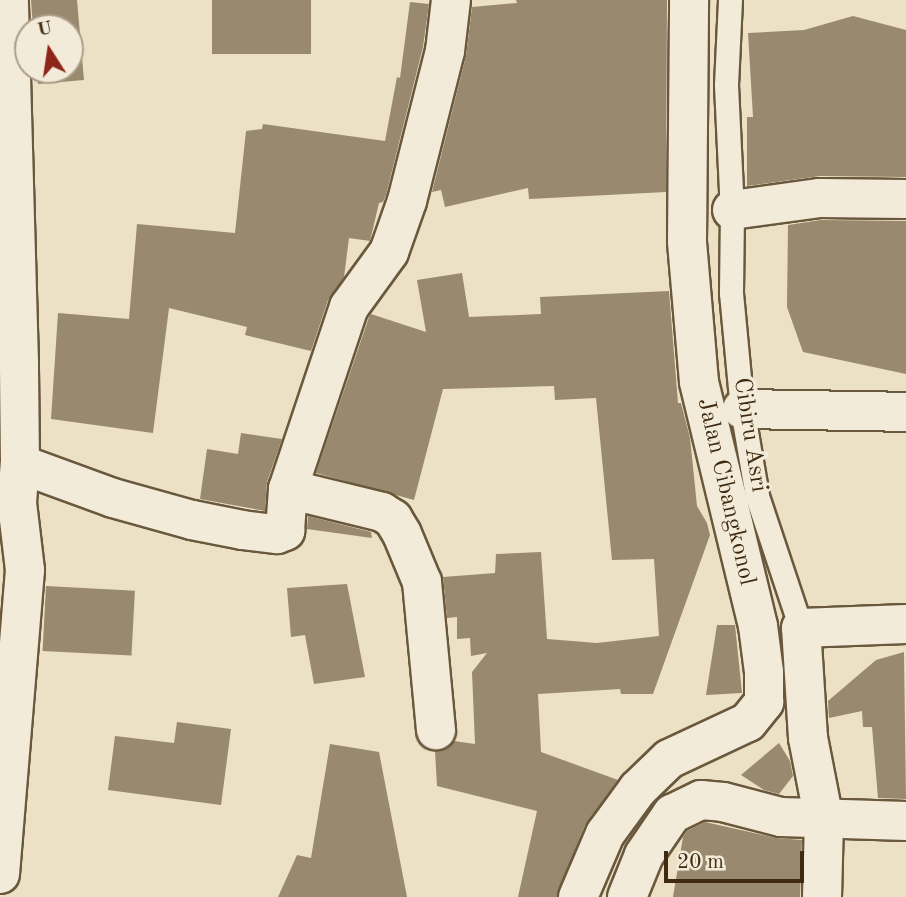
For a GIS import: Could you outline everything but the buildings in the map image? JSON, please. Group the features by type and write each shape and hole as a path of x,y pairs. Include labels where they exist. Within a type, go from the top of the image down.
{"street":[{"path":"0,874 25,570 10,538 17,503 20,464 10,365 17,186 9,0"},
{"path":"20,464 113,498 192,520 265,533 285,531 288,489 349,307 389,252 407,201 444,51 451,0"},
{"name":"Jalan Cibangkonol","path":"578,897 604,834 638,789 669,759 748,722 764,702 764,673 758,626 699,382 687,241 689,0"},
{"path":"732,211 820,198 906,199"},
{"path":"742,409 906,412"},
{"path":"288,489 382,512 393,519 422,582 436,730"},
{"path":"801,628 906,624"},
{"name":"Cibiru Asri","path":"801,628 808,738 824,820 822,897"},
{"path":"627,897 644,855 672,814 701,800 723,802 781,817 906,821"}],"lane":[{"name":"Cibiru Asri","path":"730,0 726,85 732,211 731,293 742,409 757,496 801,628"}]}
